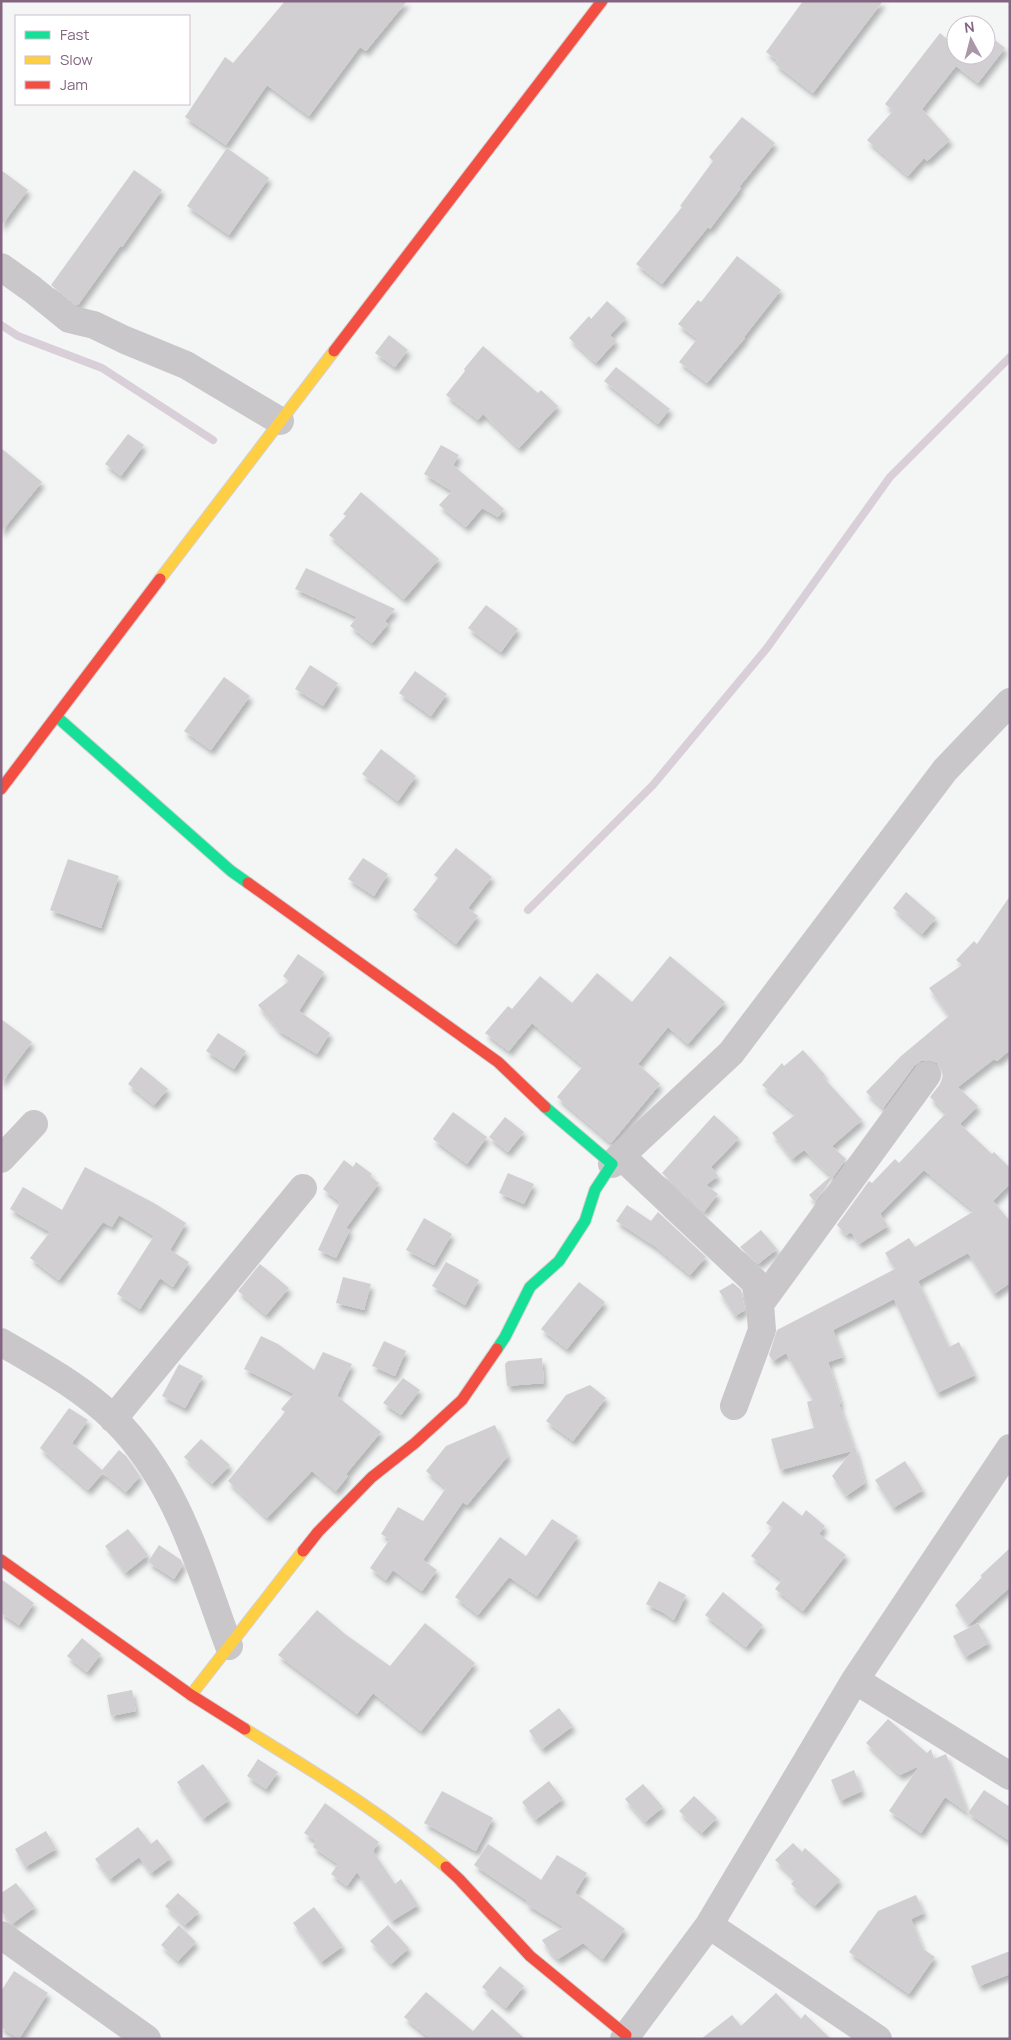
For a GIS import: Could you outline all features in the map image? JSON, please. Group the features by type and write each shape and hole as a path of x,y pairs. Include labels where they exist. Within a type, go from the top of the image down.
{"street":[{"path":"1,789 280,420 602,1"},
{"path":"1,267 69,319 94,325 186,365 280,420"},
{"path":"191,1695 318,1532 372,1477 416,1443 462,1400 505,1337 530,1287 559,1261 585,1221 595,1190 617,1160 731,1053 945,770 1010,702"},
{"path":"57,717 231,871 498,1062 551,1113 617,1160 755,1282 760,1304 762,1330 734,1406"},
{"path":"760,1304 927,1075"},
{"path":"1,1159 34,1124"},
{"path":"114,1419 303,1188"},
{"path":"1,1342 63,1379 114,1419 154,1466 183,1520 228,1646"},
{"path":"1,1560 191,1695 326,1780 422,1847 459,1880 530,1956 625,2037 708,1925 855,1680 1010,1448"},
{"path":"855,1680 1010,1776"},
{"path":"708,1925 878,2039"},
{"path":"1,1935 147,2039"}],"building":[{"path":"285,1 407,1 366,51 360,47 309,116 267,85 226,145 185,117 225,57 233,63"},
{"path":"803,1 883,1 813,93 775,64 777,60 766,52"},
{"path":"940,33 946,38 946,65 992,65 978,83 956,66 922,109 950,140 927,161 924,158 908,176 867,140 893,111 885,104"},
{"path":"996,41 1005,48 996,60"},
{"path":"742,117 775,143 739,187 741,188 710,229 708,227 662,284 636,264 682,207 680,206 713,161 709,157"},
{"path":"227,148 269,178 229,235 187,206"},
{"path":"1,170 28,190 1,226"},
{"path":"134,170 162,190 122,247 121,245 78,305 76,305 51,285"},
{"path":"737,256 781,290 745,338 707,383 679,362 697,339 678,324 698,300 701,302"},
{"path":"607,301 626,318 610,335 616,341 596,363 569,338 589,316 591,319"},
{"path":"389,335 408,350 395,367 375,353"},
{"path":"483,346 538,393 541,390 558,406 519,448 483,414 478,420 446,395"},
{"path":"616,367 670,409 658,424 604,381"},
{"path":"128,434 144,445 121,476 105,464"},
{"path":"441,445 459,455 453,465 504,509 498,517 482,508 466,527 439,505 452,491 424,474"},
{"path":"1,448 42,482 1,532"},
{"path":"361,492 439,559 404,599 329,535 346,516 343,514"},
{"path":"306,568 395,609 385,621 388,624 372,643 350,626 357,617 295,589"},
{"path":"486,605 518,629 501,652 468,628"},
{"path":"310,665 338,683 323,706 295,689"},
{"path":"415,671 447,694 431,716 399,693"},
{"path":"224,677 250,696 211,750 184,731"},
{"path":"381,749 416,776 398,801 362,774"},
{"path":"456,848 492,877 468,908 478,916 456,944 413,910 438,878 434,875"},
{"path":"363,858 388,874 374,896 348,879"},
{"path":"68,859 119,876 101,928 50,910"},
{"path":"906,892 936,918 922,934 893,908"},
{"path":"1010,896 1010,1050 997,1061 994,1059 958,1087 978,1106 960,1124 1010,1168 1010,1184 993,1201 1010,1221 1010,1283 994,1294 968,1253 918,1281 949,1347 959,1342 975,1375 937,1393 894,1299 833,1330 843,1357 828,1362 841,1403 839,1404 855,1447 865,1483 846,1496 832,1476 852,1451 780,1470 771,1439 814,1428 807,1402 813,1400 786,1353 773,1361 769,1355 777,1330 895,1269 885,1253 909,1238 915,1247 974,1211 924,1170 880,1214 888,1226 859,1244 851,1232 846,1235 837,1225 869,1181 872,1183 895,1159 899,1163 946,1113 930,1097 940,1084 943,1076 937,1063 929,1060 921,1061 914,1066 883,1108 866,1092 901,1056 949,1016 929,988 962,965 956,960 974,941 977,944"},
{"path":"298,954 324,972 299,1011 330,1033 317,1054 279,1031 258,1005 289,981 283,976"},
{"path":"670,956 725,1002 688,1044 668,1027 638,1064 660,1084 611,1143 557,1097 583,1066 532,1023 509,1051 485,1033 508,1006 512,1009 540,976 572,1003 597,973 632,1002"},
{"path":"1,1019 32,1042 1,1083"},
{"path":"218,1033 246,1051 234,1069 206,1051"},
{"path":"803,1050 825,1075 823,1077 862,1120 832,1146 846,1159 815,1202 809,1195 831,1176 804,1150 792,1159 772,1133 796,1114 762,1085 782,1063 784,1066"},
{"path":"141,1067 168,1089 154,1105 128,1084"},
{"path":"453,1112 487,1137 467,1164 433,1139"},
{"path":"714,1115 739,1138 711,1167 718,1176 706,1185 718,1194 704,1212 662,1173"},
{"path":"505,1117 524,1132 508,1152 489,1137"},
{"path":"344,1160 353,1167 356,1162 372,1174 370,1176 379,1183 346,1228 350,1230 336,1258 318,1250 340,1202 323,1189"},
{"path":"85,1167 154,1203 186,1223 170,1250 189,1262 173,1287 160,1278 140,1309 117,1294 154,1236 119,1215 112,1227 103,1222 59,1280 30,1258 50,1232 10,1209 23,1187 62,1210"},
{"path":"508,1173 534,1184 524,1204 499,1193"},
{"path":"627,1205 651,1221 658,1212 706,1257 690,1275 656,1247 616,1221"},
{"path":"424,1218 452,1234 434,1265 406,1250"},
{"path":"761,1230 777,1249 758,1264 740,1247"},
{"path":"446,1262 479,1280 465,1305 432,1286"},
{"path":"260,1264 289,1288 266,1315 238,1291"},
{"path":"343,1277 371,1284 364,1310 336,1303"},
{"path":"579,1282 605,1302 567,1349 541,1329"},
{"path":"733,1283 741,1290 745,1310 735,1316 719,1291"},
{"path":"261,1336 278,1344 314,1370 323,1352 352,1364 337,1396 381,1432 346,1474 348,1476 336,1491 312,1471 267,1518 228,1481 285,1412 281,1409 294,1394 244,1369"},
{"path":"384,1341 406,1351 395,1376 372,1366"},
{"path":"542,1358 544,1383 507,1386 505,1364 508,1361"},
{"path":"179,1364 203,1376 185,1408 162,1396"},
{"path":"403,1378 420,1390 401,1415 383,1403"},
{"path":"590,1385 606,1398 573,1441 546,1421 566,1395"},
{"path":"69,1408 88,1420 72,1443 102,1470 119,1450 126,1456 140,1476 126,1492 103,1473 88,1490 40,1448"},
{"path":"495,1425 508,1456 467,1505 463,1502 423,1560 437,1570 422,1591 393,1570 386,1580 370,1568 390,1539 381,1534 398,1507 423,1521 446,1488 426,1471 446,1446"},
{"path":"201,1439 230,1465 212,1484 184,1457"},
{"path":"905,1461 923,1490 893,1508 875,1480"},
{"path":"783,1501 802,1516 806,1510 825,1526 819,1534 846,1555 803,1611 775,1589 782,1580 751,1556 773,1528 766,1523"},
{"path":"552,1519 578,1536 537,1596 509,1577 478,1615 455,1597 500,1537 526,1556"},
{"path":"128,1529 148,1555 125,1573 105,1546"},
{"path":"159,1545 181,1560 183,1565 174,1579 148,1562"},
{"path":"1010,1548 1010,1587 968,1625 955,1605 982,1577 980,1576"},
{"path":"1,1579 34,1603 19,1625 1,1613"},
{"path":"659,1581 686,1595 674,1620 646,1604"},
{"path":"723,1592 763,1625 746,1647 705,1615"},
{"path":"317,1610 345,1634 390,1666 425,1623 475,1663 421,1731 373,1693 357,1714 278,1655"},
{"path":"978,1623 989,1643 965,1657 953,1636"},
{"path":"82,1638 101,1654 87,1672 67,1656"},
{"path":"132,1690 136,1711 111,1716 107,1695"},
{"path":"559,1708 573,1726 542,1749 529,1731"},
{"path":"888,1719 927,1753 931,1749 934,1759 946,1754 968,1813 945,1797 921,1833 889,1811 919,1766 900,1775 866,1743"},
{"path":"258,1759 278,1772 266,1789 247,1776"},
{"path":"203,1764 229,1800 203,1819 177,1782"},
{"path":"854,1770 862,1791 840,1801 831,1780"},
{"path":"549,1781 563,1799 535,1820 522,1802"},
{"path":"643,1784 663,1807 645,1822 625,1799"},
{"path":"984,1790 1010,1807 1010,1841 968,1813"},
{"path":"442,1791 493,1818 476,1851 424,1823"},
{"path":"694,1796 717,1818 702,1833 679,1811"},
{"path":"325,1803 379,1842 373,1851 395,1884 401,1879 418,1905 392,1921 357,1872 347,1886 331,1874 338,1864 313,1847 316,1841 304,1833"},
{"path":"138,1827 151,1844 157,1839 171,1858 151,1873 139,1857 110,1879 95,1859"},
{"path":"46,1831 56,1849 25,1867 15,1849"},
{"path":"793,1843 802,1852 805,1848 840,1880 815,1906 791,1884 795,1879 775,1860"},
{"path":"488,1844 541,1880 557,1855 587,1873 575,1893 625,1929 603,1959 583,1943 558,1959 550,1952 542,1940 564,1927 526,1904 528,1901 474,1865"},
{"path":"16,1883 35,1907 12,1924 1,1911 1,1893"},
{"path":"178,1893 199,1912 185,1925 165,1906"},
{"path":"916,1895 924,1913 911,1919 923,1949 935,1957 909,1994 849,1952 878,1911"},
{"path":"314,1907 343,1946 321,1962 293,1923"},
{"path":"179,1925 196,1942 178,1961 161,1945"},
{"path":"388,1925 409,1948 391,1964 370,1941"},
{"path":"1010,1951 1010,1974 979,1986 971,1966"},
{"path":"500,1966 524,1986 506,2008 482,1987"},
{"path":"14,1971 48,1993 19,2039 1,2027 1,1991"},
{"path":"426,1992 473,2031 492,2009 525,2039 431,2039 404,2017"},
{"path":"776,1993 801,2019 805,2014 831,2039 701,2039 732,2015 741,2026"}],"waterway":[{"path":"1,325 18,336 102,368 213,440"},
{"path":"528,910 653,785 767,648 890,477 1010,357"}],"traffic: fast":[{"path":"57,717 231,871 248,883"},
{"path":"497,1349 530,1287 559,1261 585,1221 595,1190 612,1164 545,1107"}],"traffic: slow":[{"path":"160,579 334,351"},
{"path":"191,1695 303,1551"},
{"path":"245,1729 373,1811 446,1867"}],"traffic: jam":[{"path":"334,351 602,1"},
{"path":"1,789 160,579"},
{"path":"248,883 498,1062 545,1107"},
{"path":"303,1551 318,1532 372,1477 415,1443 462,1400 497,1349"},
{"path":"1,1560 191,1695 245,1729"},
{"path":"446,1867 530,1956 626,2035"}]}
